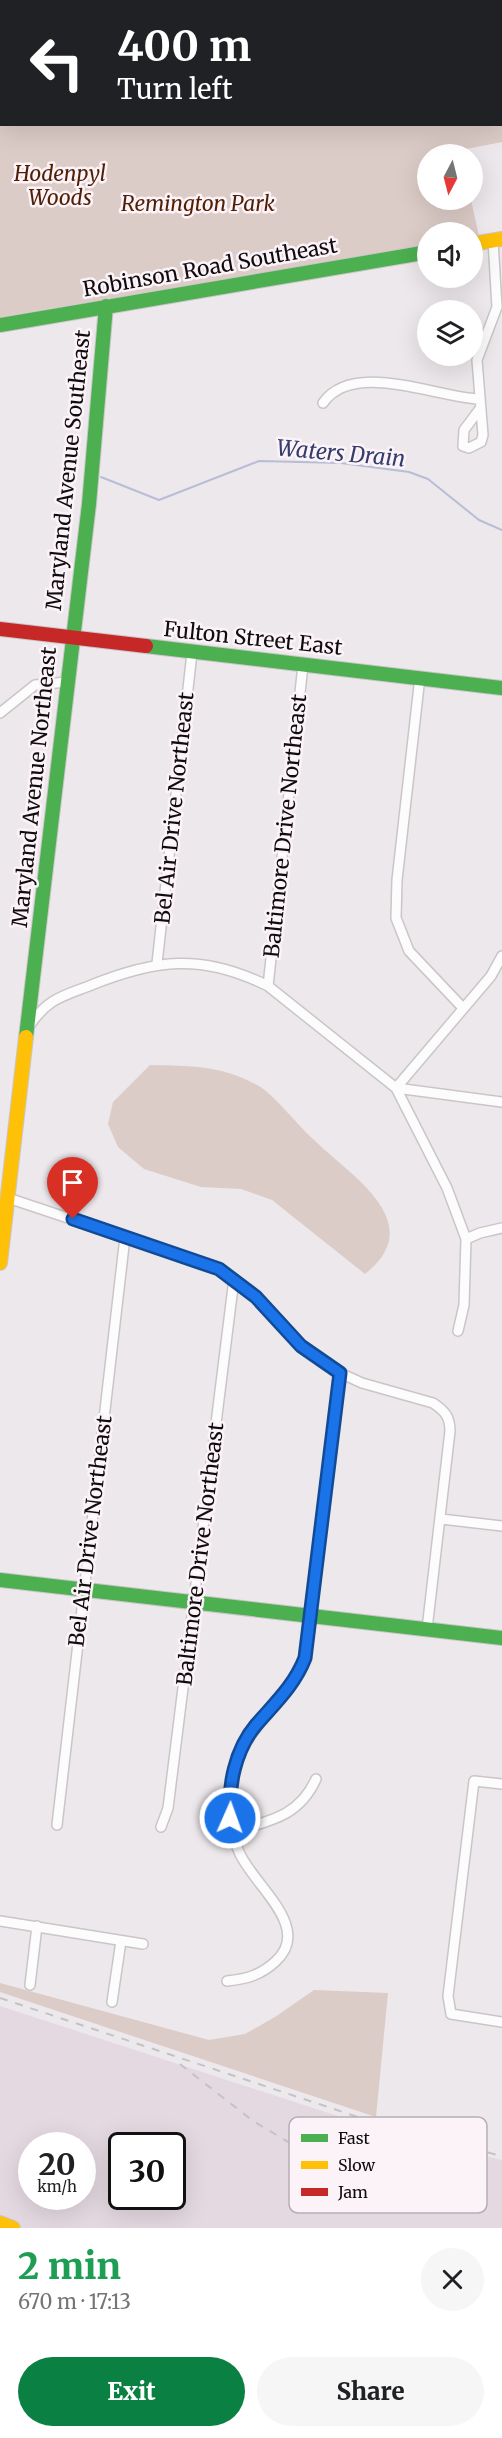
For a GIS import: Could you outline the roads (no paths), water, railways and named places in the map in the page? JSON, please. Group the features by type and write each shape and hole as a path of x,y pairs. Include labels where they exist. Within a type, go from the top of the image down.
{"main road":[{"name":"Robinson Road Southeast","path":"0,325 417,254"},
{"name":"Maryland Avenue Southeast","path":"72,637 88,504 106,306"},
{"name":"Fulton Street East","path":"0,629 502,688"},
{"name":"Maryland Avenue Northeast","path":"0,1263 72,637"},
{"path":"0,1580 502,1638"},
{"path":"0,2223 13,2228"}],"street":[{"path":"479,410 477,360 497,307 497,240"},
{"path":"323,403 331,392 347,385 366,382 405,386 478,399"},
{"name":"Bel Air Drive Northeast","path":"157,963 192,653"},
{"name":"Baltimore Drive Northeast","path":"268,986 303,665"},
{"path":"420,677 397,880 396,918 409,951 463,1008"},
{"path":"0,713 35,685 67,682"},
{"path":"396,1088 491,976 502,956"},
{"path":"29,1026 43,1007 56,999 125,971 157,963 189,963 227,970 245,975 268,986 396,1088 447,1188 466,1239 464,1305 458,1331"},
{"path":"396,1088 502,1102"},
{"path":"8,1198 215,1267 256,1297 301,1346 340,1373 362,1383 433,1403 442,1409 450,1421 450,1431 427,1629"},
{"path":"466,1239 502,1228"},
{"name":"Bel Air Drive Northeast","path":"57,1825 125,1237"},
{"name":"Baltimore Drive Northeast","path":"161,1827 168,1808 190,1615 196,1602 234,1279"},
{"path":"227,1981 245,1979 268,1968 283,1953 290,1931 279,1911 247,1867 232,1832 229,1802 232,1779 240,1752 256,1725 286,1693 300,1670 311,1616 340,1373"},
{"path":"441,1519 502,1526"},
{"path":"232,1832 274,1820 297,1807 309,1794 316,1779"},
{"path":"502,1784 474,1781 448,1996 451,2014 502,2022"},
{"path":"0,1921 143,1944"},
{"path":"30,1985 37,1926"},
{"path":"112,2002 121,1941"}],"waterway":[{"name":"Waters Drain","path":"101,477 159,500 259,461 341,463 409,472 428,479 479,520 502,530"}],"railway":[{"path":"0,1998 358,2117"},
{"path":"180,2064 253,2121 289,2142"},
{"path":"487,2152 502,2156"}],"park label":[{"name":"Hodenpyl Woods","path":"60,185"},
{"name":"Remington Park","path":"198,203"}]}
